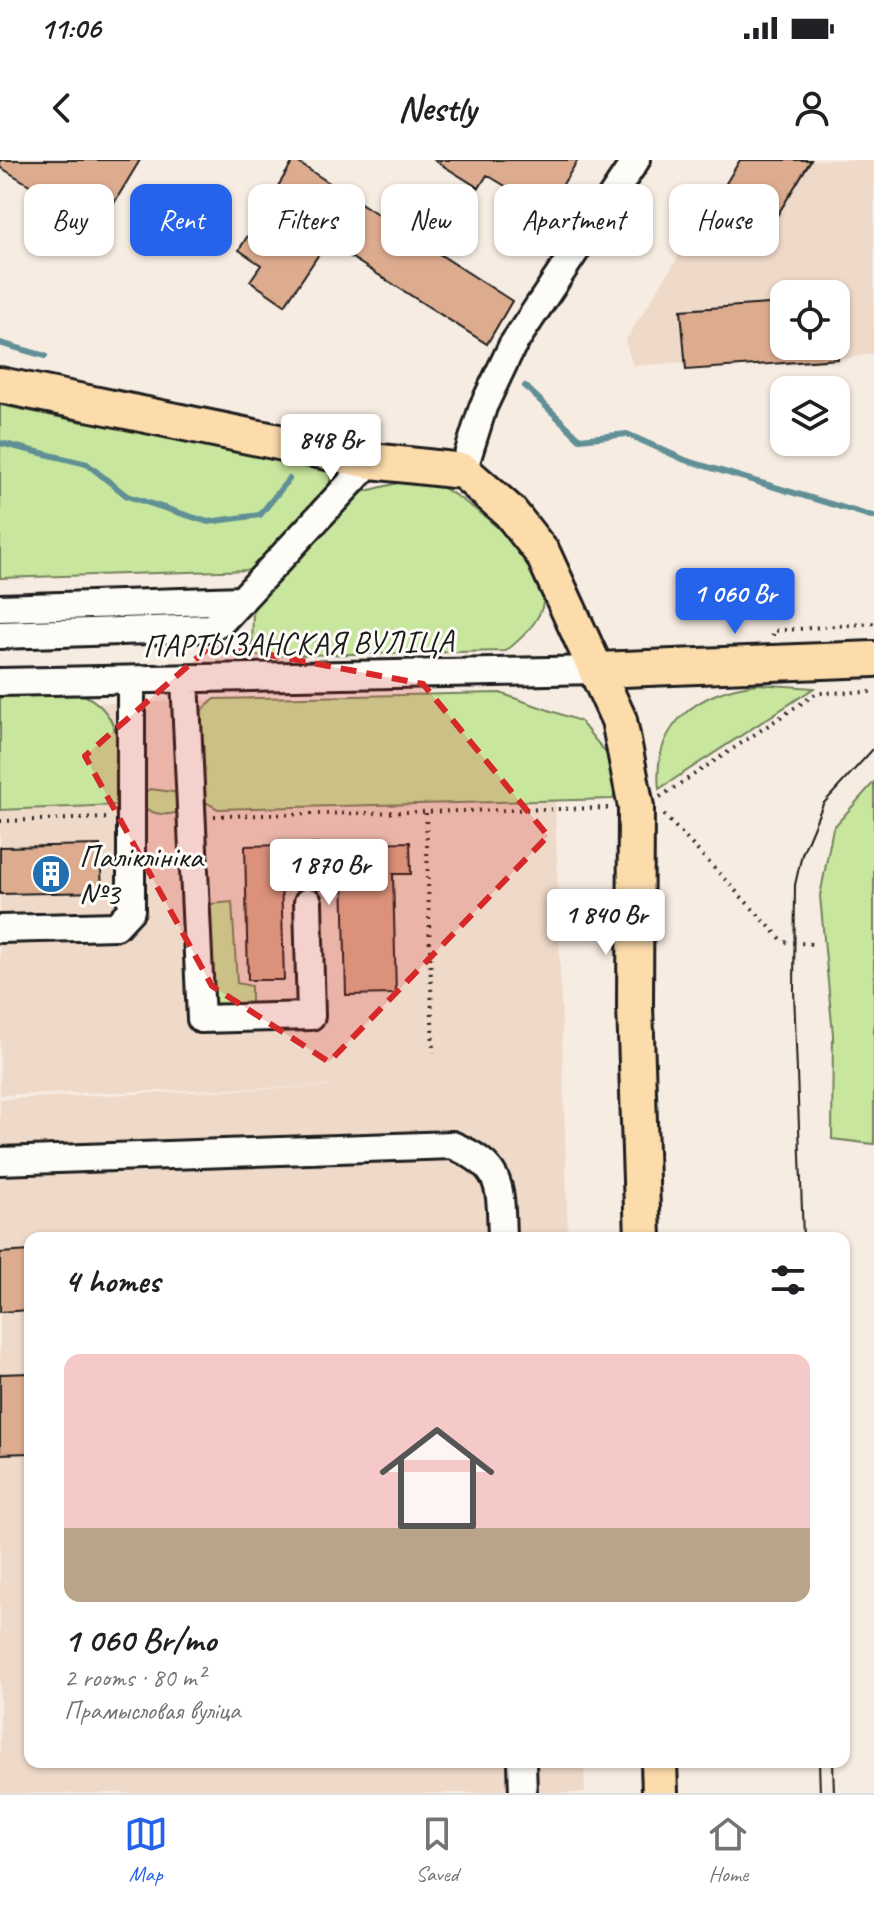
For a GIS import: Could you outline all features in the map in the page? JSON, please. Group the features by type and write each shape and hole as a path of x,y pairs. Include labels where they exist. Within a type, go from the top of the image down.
{"main road":[{"path":"0,385 371,461 463,471 510,512 543,554 619,720 644,805 635,1006 643,1232"},
{"path":"598,670 874,659"},
{"path":"659,1768 660,1793"}],"street":[{"path":"463,471 483,407 512,346 636,160"},
{"path":"0,635 210,628 242,600 371,461"},
{"path":"0,608 242,600"},
{"name":"ПАРТЫЗАНСКАЯ ВУЛІЦА","path":"0,682 598,670"},
{"path":"185,679 201,1019 311,1016 308,902"},
{"path":"0,929 116,926 131,910 131,680"},
{"path":"0,1161 452,1145 479,1156 500,1181 502,1232"},
{"path":"522,1768 523,1793"}],"path":[{"path":"773,631 874,623"},
{"path":"190,817 644,805 817,693 874,692"},
{"path":"644,805 784,942 813,944"},
{"path":"426,813 433,1053"},
{"path":"0,821 129,817"}],"highlighted area":[{"path":"213,644 423,684 548,836 329,1062 212,986 85,756"}],"shaded area":[{"path":"740,160 874,160 874,353 850,358 850,280 770,280 770,360 821,360 686,370 685,362 633,366 625,341 679,256 779,256 779,184 725,184"},
{"path":"500,693 553,727 568,1232 24,1232 24,1768 584,1768 585,1793 0,1793 0,1099 374,1085 0,1095 0,706"}],"green space":[{"path":"0,405 82,422 130,424 322,464 329,473 328,491 252,570 0,578"},
{"path":"402,482 429,483 445,489 497,527 529,559 544,586 544,596 539,615 528,631 506,651 252,656 253,606 348,503 362,492"},
{"path":"758,684 814,688 659,789 663,746 684,714 717,694"},
{"path":"500,693 580,721 610,758 618,783 613,799 218,809 198,798 200,712 215,699"},
{"path":"82,694 97,703 114,727 119,756 118,805 0,810 0,696"},
{"path":"874,782 874,1144 832,1139 833,1035 820,896 833,828"},
{"path":"150,789 180,793 181,810 167,814 148,810 144,807 143,793"},
{"path":"232,902 237,983 251,986 251,1008 231,1013 215,1005 208,993 206,914 211,904"}],"building":[{"path":"0,160 140,160 114,203 114,184 28,184 0,167"},
{"path":"294,160 331,184 279,184"},
{"path":"434,160 578,160 563,184 502,184 487,175 479,188 478,184 473,184"},
{"path":"740,160 811,160 779,212 779,184 726,184"},
{"path":"365,206 381,216 381,256 442,256 512,301 487,344 349,256 365,256"},
{"path":"248,235 248,256 318,256 285,305 250,281 261,265 239,250"},
{"path":"770,304 770,360 824,360 686,370 681,310"},
{"path":"410,842 411,874 393,874 396,994 346,995 343,875 281,877 284,980 248,980 245,846"},
{"name":"Паліклініка №3","path":"100,845 102,892 0,894 0,847"},
{"path":"24,1251 24,1310 0,1312 0,1253"},
{"path":"24,1373 24,1453 0,1454 0,1374"}],"waterway":[{"path":"0,343 45,356"},
{"path":"525,386 580,439 627,434 685,460 874,517"},
{"path":"0,443 87,464 127,496 208,522 260,515 289,479"}],"tram line":[{"path":"803,1232 794,990 795,885 802,854 823,804 874,748"},
{"path":"819,1768 820,1793"},
{"path":"833,1768 834,1793"}],"place":[{"name":"Паліклініка №3","path":"51,874"}]}
